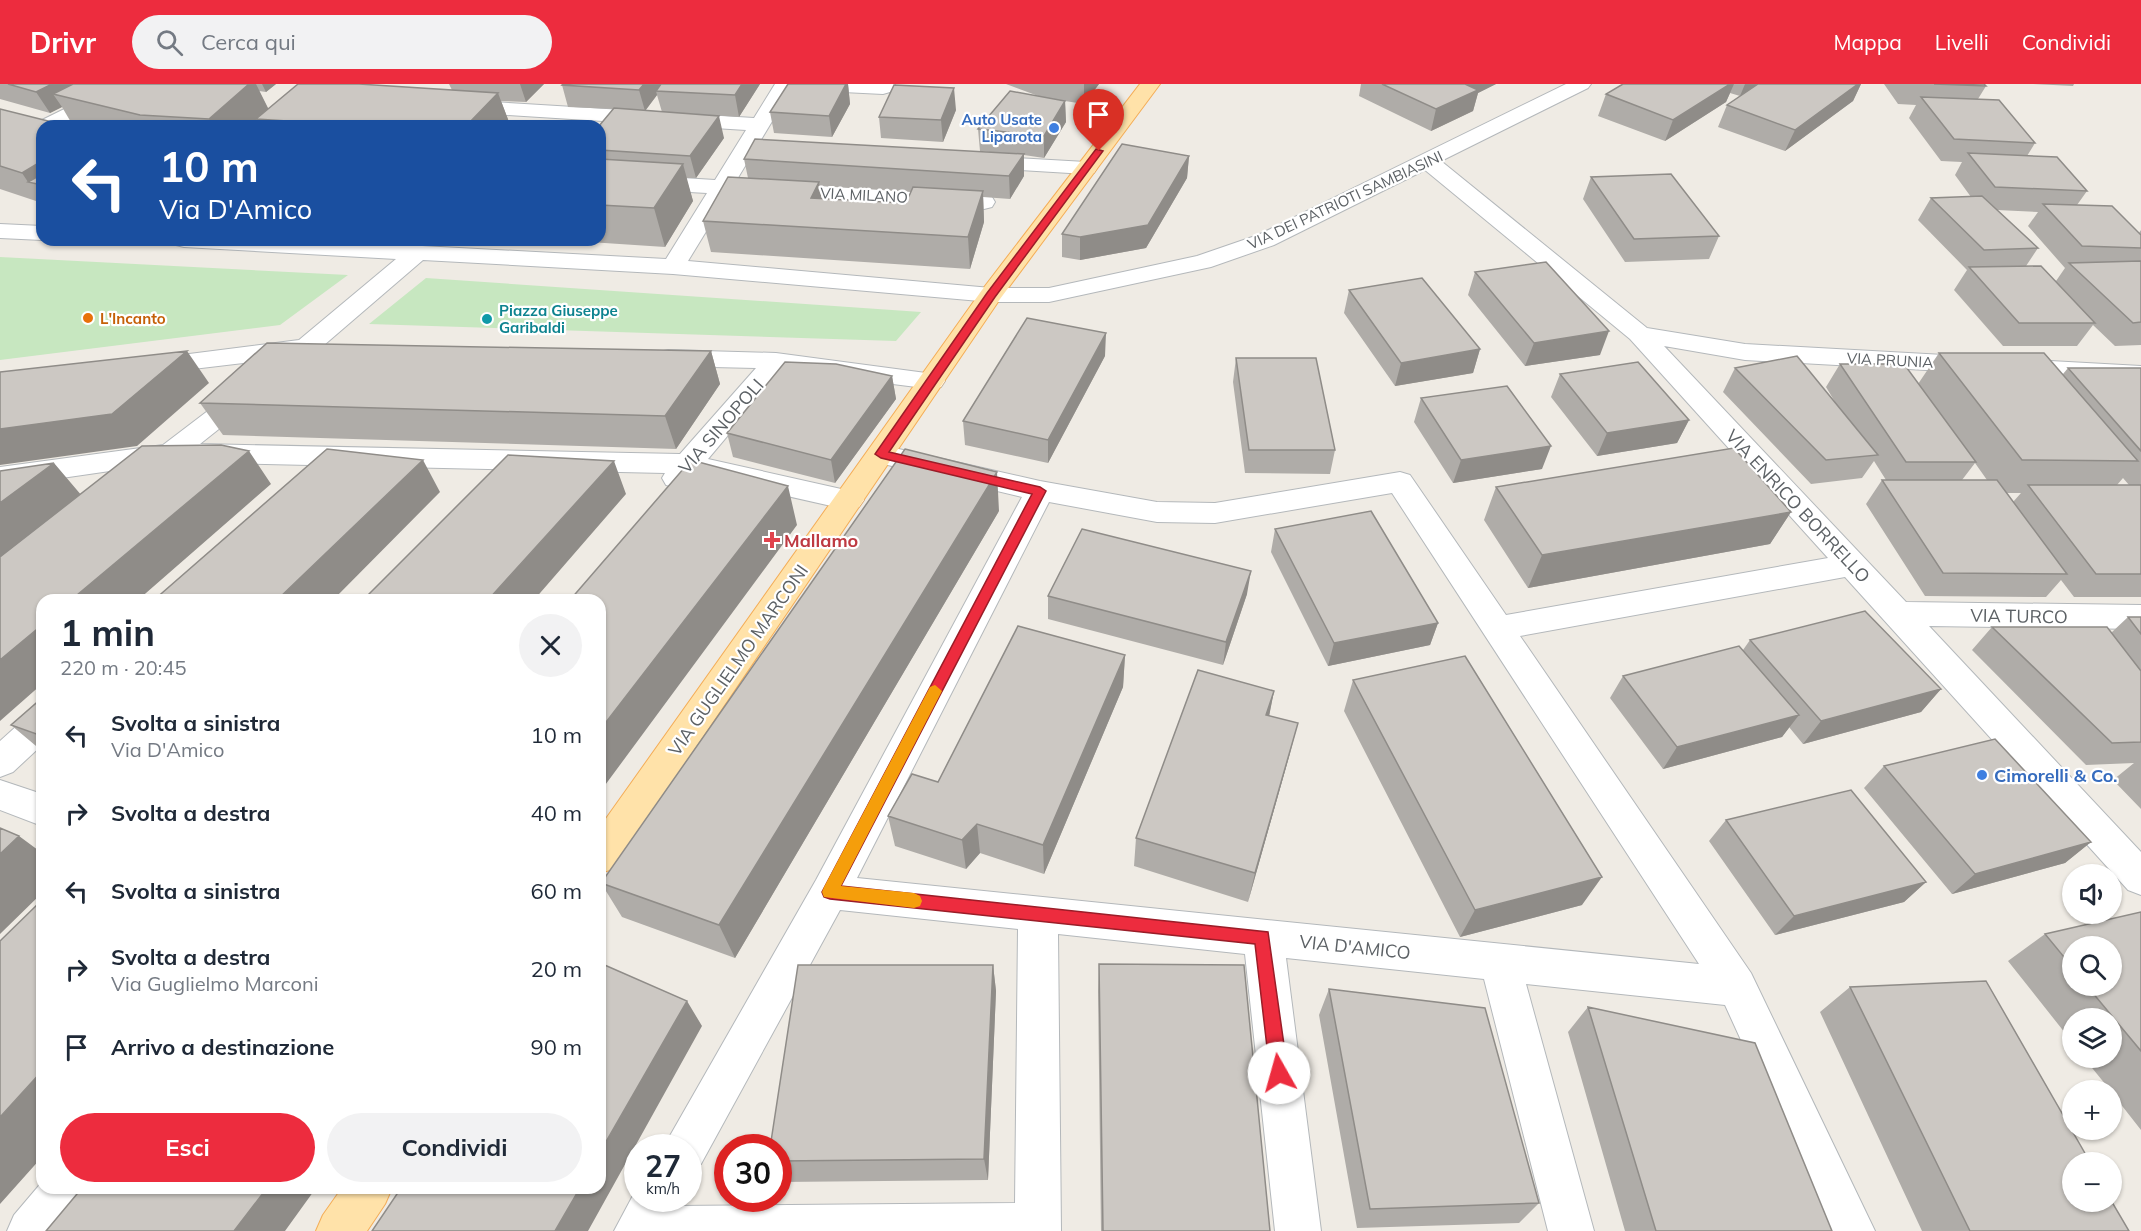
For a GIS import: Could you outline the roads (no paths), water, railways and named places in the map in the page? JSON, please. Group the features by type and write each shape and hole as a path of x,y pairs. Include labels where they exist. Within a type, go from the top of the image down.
{"main road":[{"name":"VIA GUGLIELMO MARCONI","path":"606,848 991,295 1150,84"},
{"path":"339,1231 365,1194"}],"street":[{"path":"56,120 131,84"},
{"path":"673,267 785,84"},
{"path":"795,84 883,88 885,84"},
{"name":"VIA DEI PATRIOTI SAMBIASINI","path":"301,246 673,267 991,295 1049,295 1203,262 1266,240 1429,162 1581,84"},
{"path":"539,119 564,91"},
{"path":"441,105 539,119 576,120"},
{"path":"22,120 36,124"},
{"path":"606,121 760,125"},
{"path":"745,149 769,150"},
{"path":"957,161 1086,168"},
{"name":"VIA ENRICO BORRELLO","path":"1429,162 1640,334 2141,878"},
{"name":"VIA MILANO","path":"606,180 984,202"},
{"path":"0,231 36,233"},
{"path":"127,488 307,347 418,252"},
{"name":"VIA PRUNIA","path":"1640,334 1745,352 2141,375"},
{"path":"130,369 307,347 342,348"},
{"path":"647,357 776,361 932,381"},
{"name":"VIA SINOPOLI","path":"657,500 776,361"},
{"path":"0,477 172,453 688,464 849,500"},
{"path":"881,454 1040,491 1157,512 1215,513 1400,482 1737,987 1852,1231"},
{"path":"311,480 337,456"},
{"path":"497,485 522,460"},
{"path":"693,1134 830,892 1040,491"},
{"path":"1498,628 1852,565"},
{"name":"VIA TURCO","path":"1897,614 2141,617"},
{"path":"0,762 36,729"},
{"path":"0,795 36,808"},
{"name":"VIA D'AMICO","path":"830,892 1737,987"},
{"path":"644,1220 1038,1228 1038,913"},
{"path":"1263,937 1298,1231"},
{"path":"1500,962 1570,1231"},
{"path":"30,1231 62,1194"}],"place":[{"name":"Auto Usate Liparota","path":"1054,128"},
{"name":"L'Incanto","path":"88,318"},
{"name":"Piazza Giuseppe Garibaldi","path":"487,319"},
{"name":"Mallamo","path":"772,540"},
{"name":"Cimorelli & Co.","path":"1982,775"}]}
